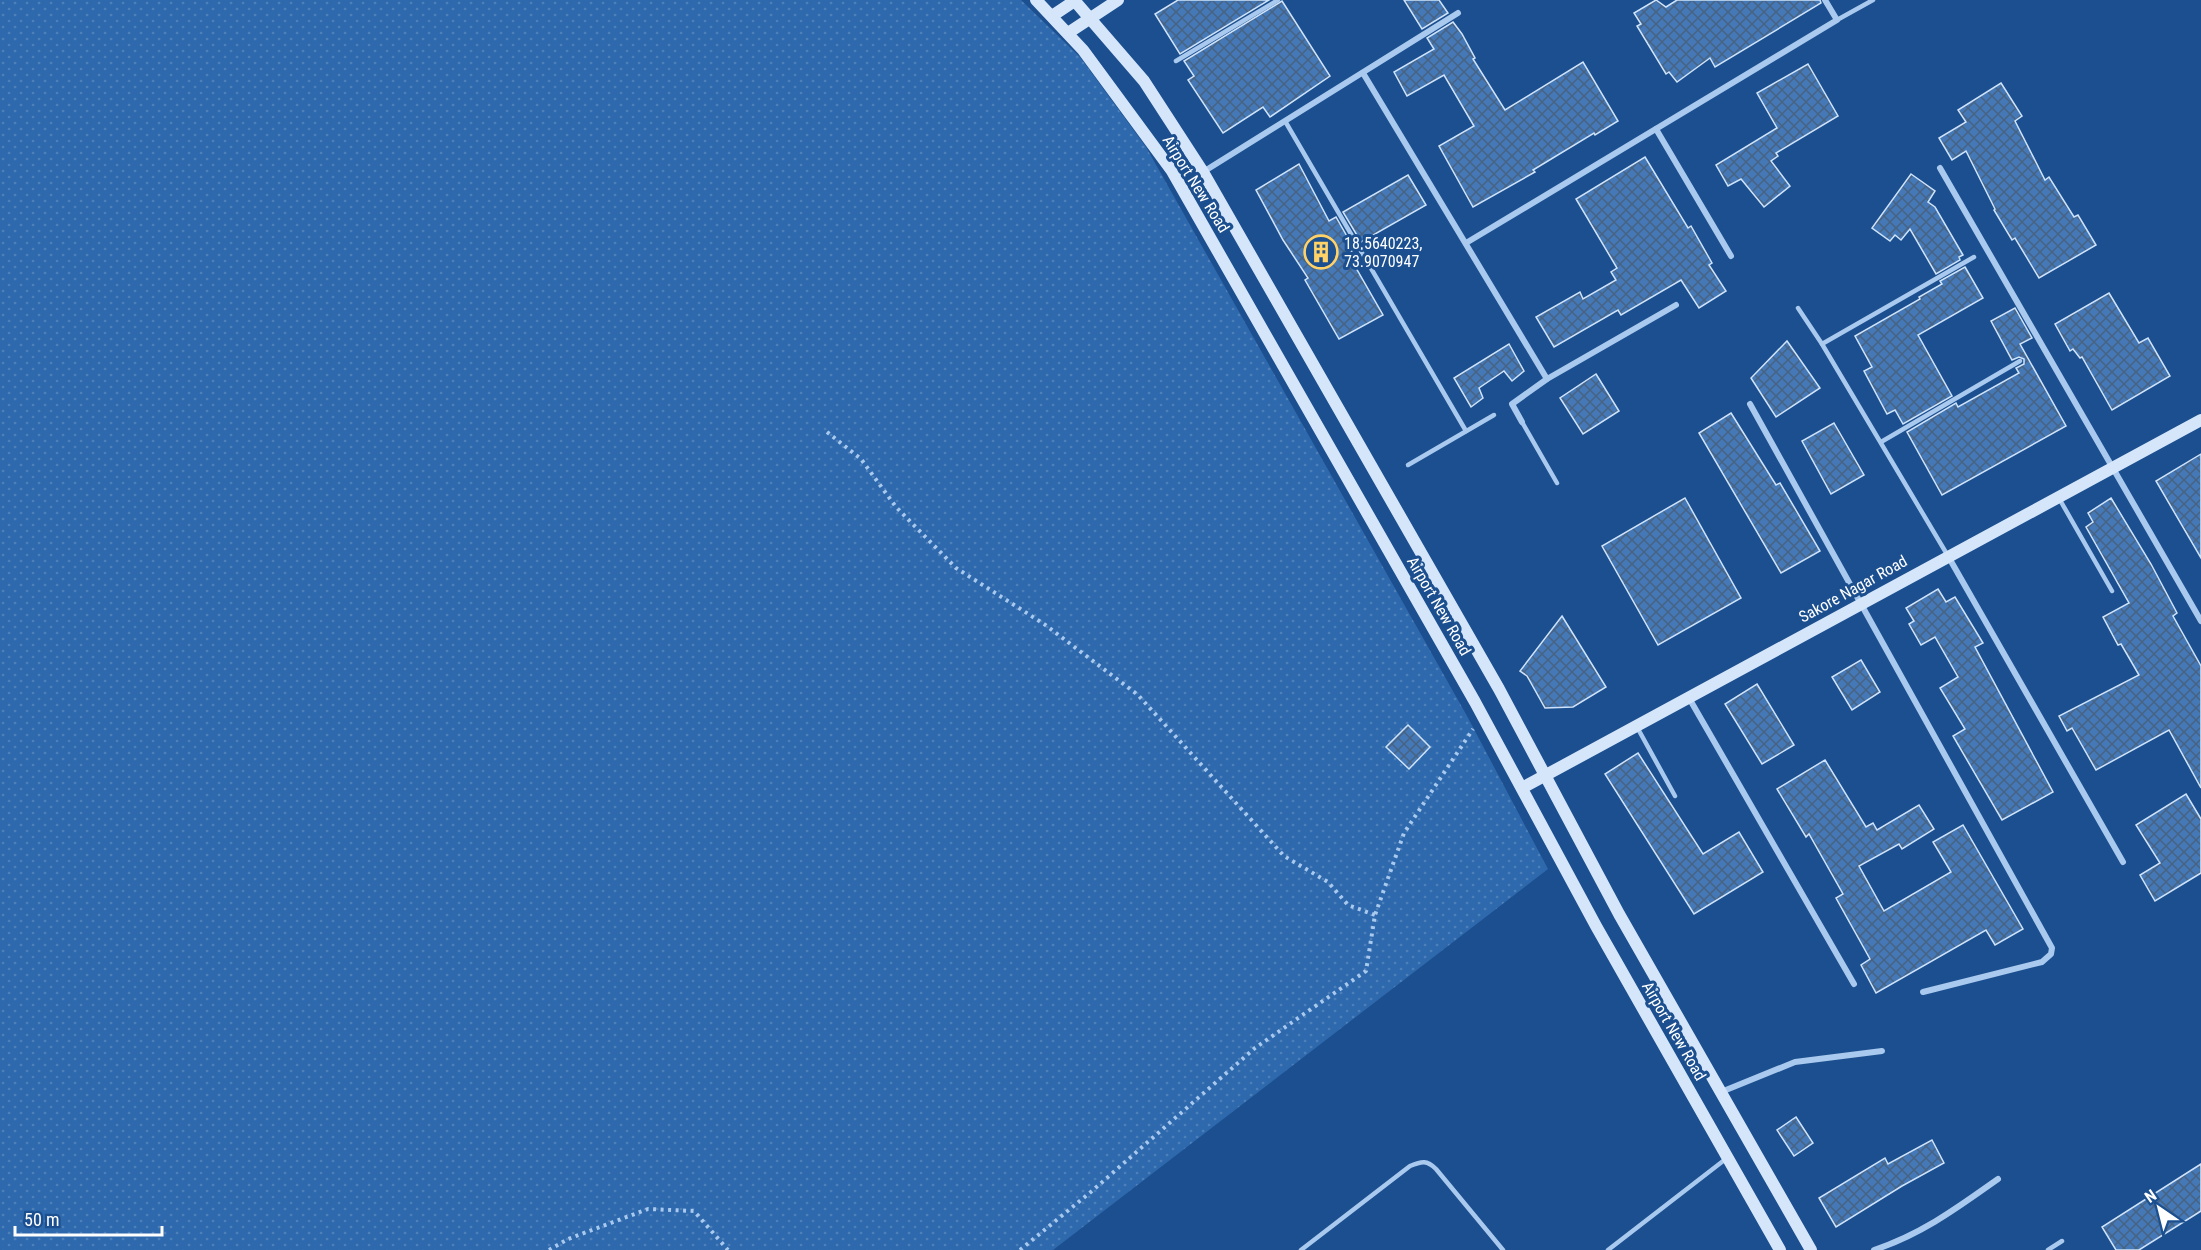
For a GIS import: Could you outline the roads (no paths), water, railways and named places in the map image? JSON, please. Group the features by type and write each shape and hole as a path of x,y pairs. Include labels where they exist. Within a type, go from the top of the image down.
{"main road":[{"name":"Airport New Road","path":"1036,0 1083,50 1172,171 1483,716 1596,926 1780,1250"},
{"name":"Airport New Road","path":"1074,0 1144,81 1203,172 1493,679 1619,914 1811,1250"},
{"path":"1052,16 1074,0"},
{"path":"1068,33 1118,0"},
{"name":"Sakore Nagar Road","path":"1522,789 2201,420"}],"street":[{"path":"1466,243 1837,20 1825,0"},
{"path":"1203,172 1458,13"},
{"path":"1363,73 1547,379"},
{"path":"1656,129 1731,256"},
{"path":"1940,168 2201,621"},
{"path":"1522,422 1512,404 1547,379 1676,305"},
{"path":"1750,404 2052,948 2051,954 2042,962 1923,992"},
{"path":"1948,556 2124,862"},
{"path":"1689,698 1854,984"},
{"path":"1721,1093 1795,1062 1882,1051"},
{"path":"1874,1250 1906,1239 1931,1226 1998,1179"}],"lane":[{"path":"1176,61 1278,0"},
{"path":"1837,20 1873,0"},
{"path":"1285,121 1466,431"},
{"path":"1822,344 1974,257"},
{"path":"1798,308 1822,344 1948,556"},
{"path":"1881,442 2020,361"},
{"path":"1408,465 1494,415"},
{"path":"1522,422 1557,483"},
{"path":"2058,497 2112,591"},
{"path":"1637,727 1675,796"},
{"path":"1608,1250 1727,1158"},
{"path":"1301,1250 1410,1166 1421,1161 1429,1162 1436,1169 1503,1250"},
{"path":"2048,1250 2062,1241"}],"place":[{"name":"18.5640223, 73.9070947","path":"1321,252"}]}
